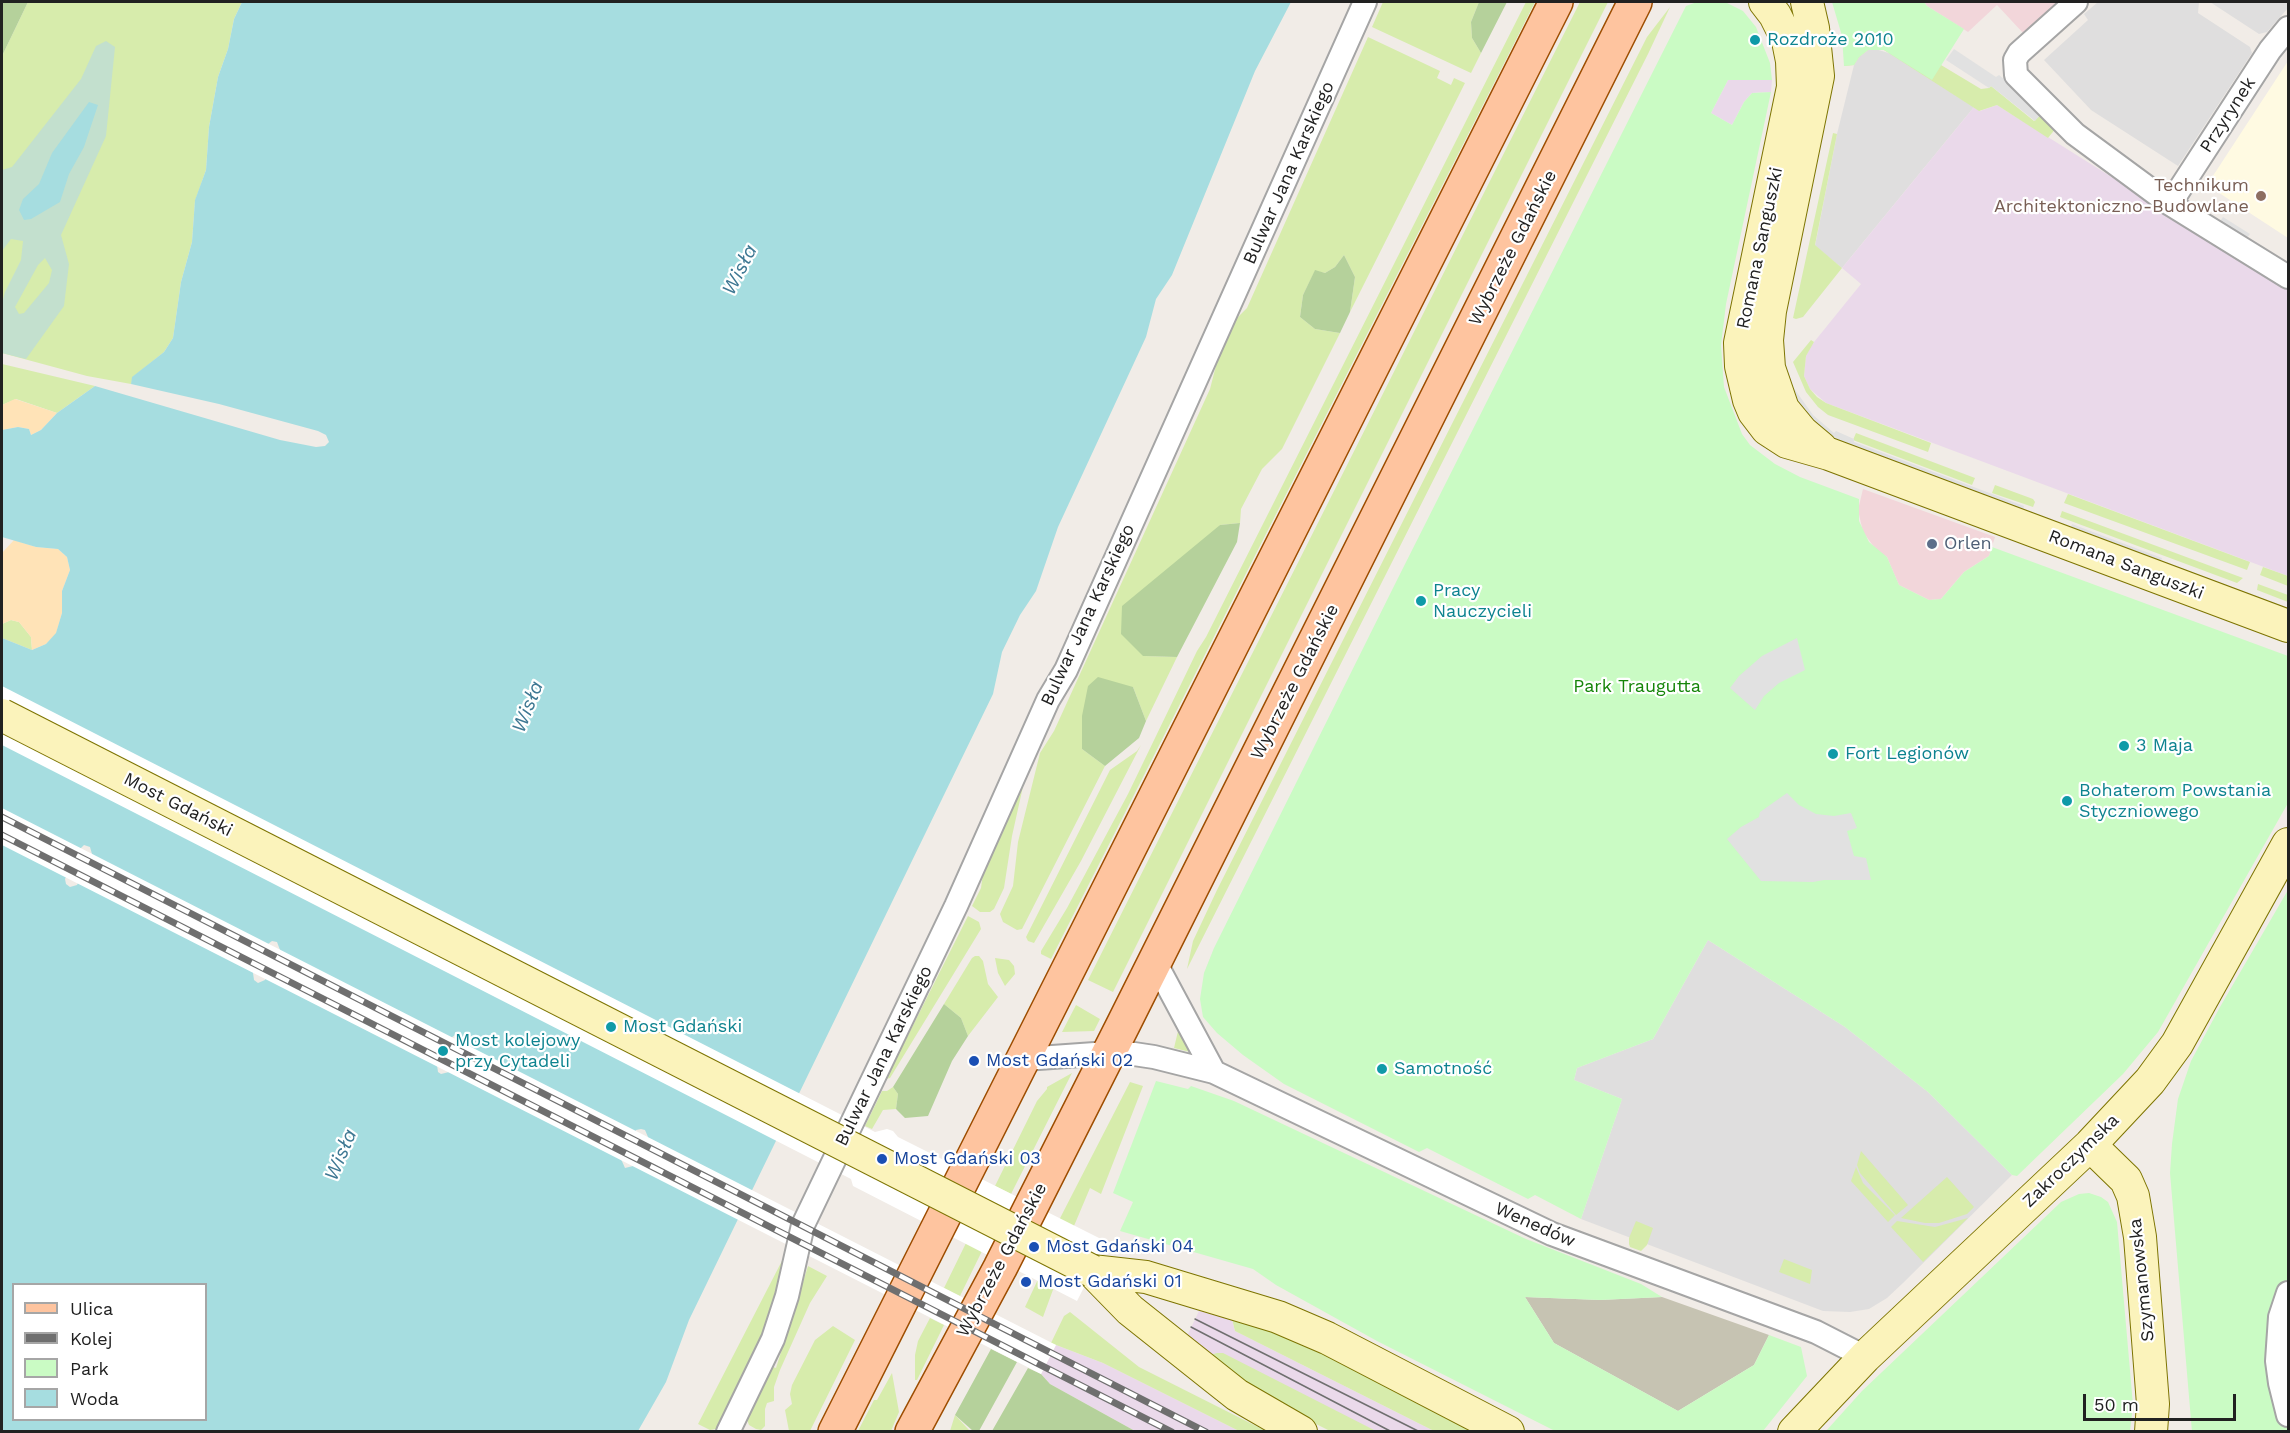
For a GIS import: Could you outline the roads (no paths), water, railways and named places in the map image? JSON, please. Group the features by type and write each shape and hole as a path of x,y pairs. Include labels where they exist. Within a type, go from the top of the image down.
{"main road":[{"path":"835,1431 1556,2"},
{"name":"Wybrzeże Gdańskie","path":"912,1431 1000,1268 1639,7"}],"street":[{"name":"Bulwar Jana Karskiego","path":"728,1431 773,1339 787,1296 803,1225 961,897 1048,700 1066,670 1365,2"},
{"name":"Romana Sanguszki","path":"1765,2 1775,15 1788,41 1792,61 1793,87 1740,343 1742,366 1751,406 1767,429 1787,442 1829,454 2289,626"},
{"name":"Romana Sanguszki","path":"1807,2 1813,28 1818,76 1770,311 1767,340 1769,368 1783,409 1802,432 1829,454"},
{"path":"2076,2 2019,53 2015,67 2075,134 2170,204 2289,277"},
{"name":"Przyrynek","path":"2170,204 2270,50 2289,28"},
{"name":"Most Gdański","path":"2,715 1092,1271"},
{"name":"Zakroczymska","path":"1794,1431 1865,1357 2090,1145 2150,1081 2177,1044 2289,844"},
{"path":"1155,962 1214,1072"},
{"name":"Wenedów","path":"1024,1059 1109,1053 1154,1057 1214,1072 1552,1234 1816,1332 1865,1357"},
{"name":"Szymanowska","path":"2090,1145 2126,1180 2134,1204 2140,1237 2153,1404 2151,1431"},
{"path":"1092,1271 1130,1310 1221,1382 1263,1411 1301,1431"},
{"path":"1092,1271 1146,1277 1278,1317 1327,1338 1508,1431"},
{"path":"2289,1293 2280,1317 2277,1361 2280,1383 2289,1415"}],"water":[{"name":"Wisła","path":"242,2 1291,2 1255,71 1172,275 1156,299 1146,337 1058,527 1036,591 1020,615 1002,652 993,694 689,1320 666,1382 638,1431 2,1431 2,638 32,650 46,644 56,633 62,613 62,591 70,570 67,557 58,549 36,547 2,537 2,430 18,427 29,429 31,435 41,430 57,413 95,386 280,440 316,447 325,446 329,442 326,435 318,431 219,404 131,384 132,377 164,352 173,338 181,282 192,242 195,200 206,170 209,127 218,77 228,49 234,19","holes":["84,845 90,847 92,854 77,885 70,887 66,884 65,879","272,941 277,942 280,950 265,980 258,983 254,980 253,973 268,944","455,1035 462,1037 464,1044 449,1072 441,1074 438,1072 437,1065 451,1038","636,1130 645,1130 648,1137 633,1166 625,1168 621,1159"]},
{"path":"89,102 98,105 84,147 69,174 60,202 31,219 24,220 19,210 23,199 39,184 52,153"}],"tram line":[{"path":"2,710 1094,1267"},
{"path":"2,720 1090,1275"},
{"path":"1195,1319 1420,1432"},
{"path":"1191,1327 1392,1432"}],"railway":[{"path":"2,817 1206,1432"},
{"path":"2,835 1172,1432"}],"place":[{"name":"Rozdroże 2010","path":"1755,40"},
{"name":"Technikum Architektoniczno-Budowlane","path":"2261,196"},
{"name":"Orlen","path":"1932,544"},
{"name":"Pracy Nauczycieli","path":"1421,601"},
{"name":"3 Maja","path":"2124,746"},
{"name":"Fort Legionów","path":"1833,754"},
{"name":"Bohaterom Powstania Styczniowego","path":"2067,801"},
{"name":"Most Gdański","path":"611,1027"},
{"name":"Most kolejowy przy Cytadeli","path":"443,1051"},
{"name":"Most Gdański 02","path":"974,1061"},
{"name":"Samotność","path":"1382,1069"},
{"name":"Most Gdański 03","path":"882,1159"},
{"name":"Most Gdański 04","path":"1034,1247"},
{"name":"Most Gdański 01","path":"1026,1282"}],"park label":[{"name":"Park Traugutta","path":"1637,687"}]}
